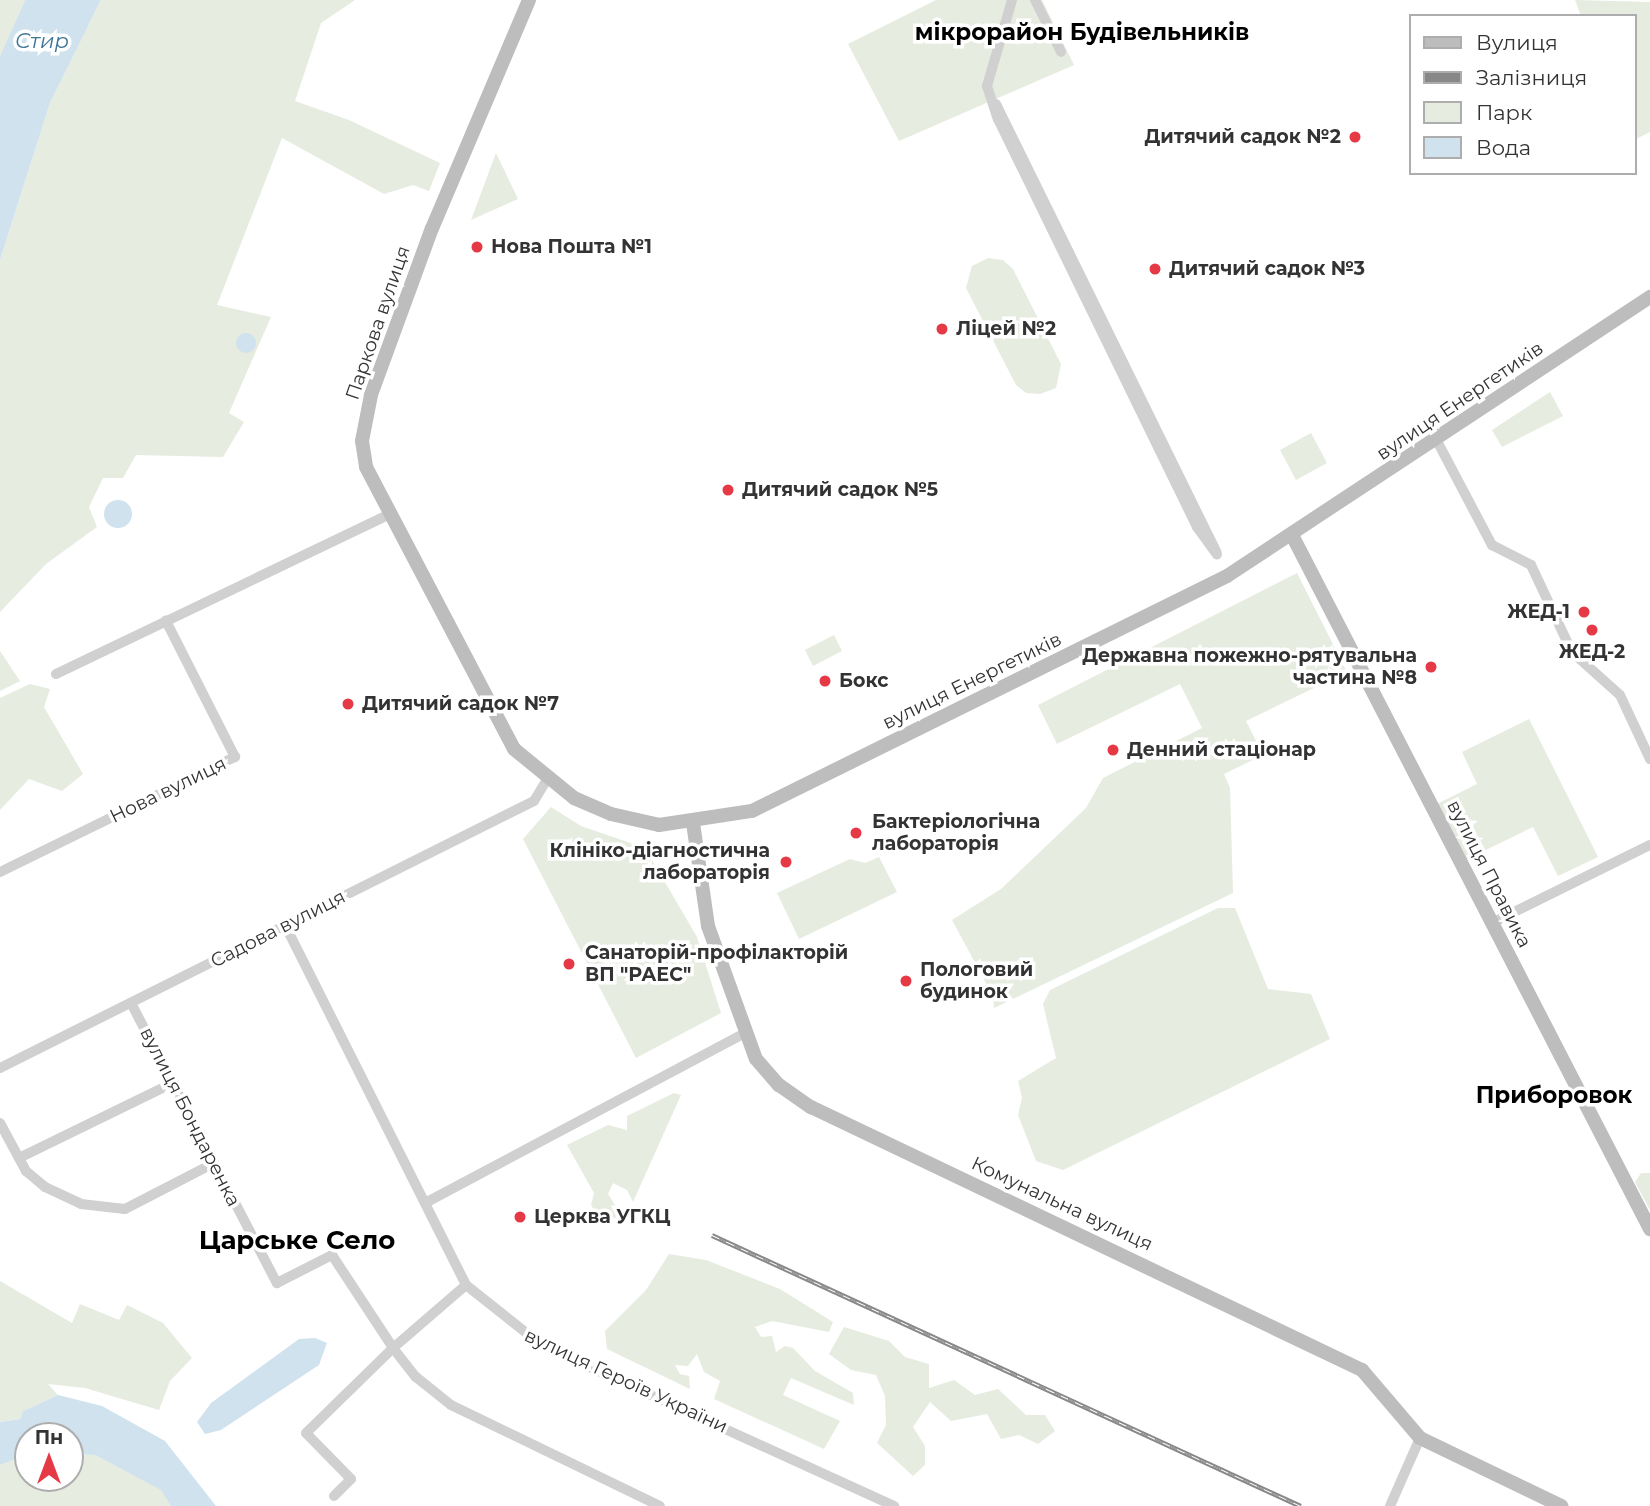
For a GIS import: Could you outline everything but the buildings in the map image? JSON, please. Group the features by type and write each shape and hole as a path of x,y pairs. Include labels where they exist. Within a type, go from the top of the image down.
{"street":[{"name":"Паркова вулиця","path":"390,514 366,467 362,440 370,395 432,228 529,0"},
{"path":"996,104 998,119 1034,195 1197,527 1217,555 1005,114 996,104 987,86 1012,0"},
{"path":"1035,0 1061,52"},
{"name":"вулиця Енергетиків","path":"390,514 494,718 514,749 547,779 574,798 611,814 659,825 693,823 752,811 1236,572 1293,537 1650,298"},
{"path":"1436,439 1492,545 1531,565 1572,652 1620,695 1650,759"},
{"path":"56,674 390,514"},
{"name":"вулиця Правика","path":"1293,537 1650,1229"},
{"name":"Нова вулиця","path":"0,872 235,757 166,621"},
{"name":"Садова вулиця","path":"0,1068 534,801 547,779"},
{"name":"Комунальна вулиця","path":"693,823 708,926 761,1065 779,1085 811,1107 1362,1370 1420,1438 1561,1506"},
{"path":"1492,923 1650,845"},
{"name":"вулиця Героїв України","path":"285,925 427,1202 466,1285 543,1346 894,1506"},
{"name":"вулиця Бондаренка","path":"131,1003 277,1283 332,1255 393,1348 416,1377 451,1405 660,1506"},
{"path":"427,1202 747,1032"},
{"path":"19,1158 173,1083"},
{"path":"0,1123 26,1171 45,1187 81,1204 125,1209 214,1163"},
{"path":"334,1496 351,1479 306,1433 393,1348 466,1285"},
{"path":"1390,1506 1420,1438"}],"green space":[{"path":"0,0 25,0 0,56"},
{"path":"101,0 355,0 321,23 295,101 349,120 440,163 429,191 413,185 384,194 282,138 217,305 271,317 229,413 244,422 223,457 136,455 123,478 103,478 89,507 97,527 46,564 0,612 0,260 50,103"},
{"path":"936,0 1042,0 1074,65 899,141 848,44"},
{"path":"1575,0 1650,2 1650,132 1636,139 1636,14 1580,14"},
{"path":"496,153 518,199 471,220"},
{"path":"988,258 1003,260 1013,269 1061,364 1056,388 1040,394 1026,393 1016,385 966,288 972,266"},
{"path":"1550,392 1563,416 1502,447 1492,430"},
{"path":"1311,433 1327,463 1296,480 1280,450"},
{"path":"1297,573 1347,672 1246,721 1263,755 1224,774 1230,788 1233,893 994,1008 993,996 952,920 1001,889 1086,808 1103,778 1202,728 1180,684 1057,744 1038,705"},
{"path":"834,635 842,651 813,666 805,650"},
{"path":"0,651 20,681 0,691"},
{"path":"30,684 50,689 44,707 83,774 62,791 29,779 0,810 0,698"},
{"path":"1529,719 1598,857 1558,876 1533,827 1465,860 1437,804 1477,784 1462,752"},
{"path":"551,807 581,826 645,848 697,937 721,1013 636,1058 523,839"},
{"path":"879,857 897,892 799,939 777,893 850,859 865,863"},
{"path":"1218,908 1235,908 1268,989 1311,994 1330,1039 1063,1170 1036,1161 1018,1115 1022,1098 1018,1081 1056,1058 1043,1004 1050,990"},
{"path":"674,1093 681,1095 633,1202 627,1190 613,1183 608,1194 619,1212 616,1218 598,1216 591,1205 594,1193 567,1145 608,1125 627,1130 627,1116"},
{"path":"1641,1173 1650,1173 1650,1210 1635,1182"},
{"path":"669,1254 706,1260 780,1289 833,1322 829,1332 772,1321 755,1327 761,1337 772,1336 776,1352 785,1346 793,1348 815,1371 853,1393 854,1405 791,1378 783,1395 840,1421 824,1449 714,1399 720,1381 704,1372 697,1354 688,1366 675,1365 680,1374 689,1376 690,1389 607,1349 605,1331 646,1290"},
{"path":"0,1281 72,1323 80,1304 119,1320 127,1305 163,1323 192,1358 170,1381 159,1410 85,1388 48,1384 58,1395 23,1411 20,1419 0,1422"},
{"path":"844,1327 889,1341 905,1357 929,1364 929,1388 954,1380 975,1395 998,1389 1026,1415 1045,1415 1055,1431 1038,1444 1019,1435 1001,1439 987,1414 951,1421 930,1402 913,1427 925,1446 925,1465 913,1476 877,1443 886,1425 885,1396 876,1375 851,1370 829,1354"},
{"path":"84,1455 95,1455 162,1490 171,1506 0,1506 0,1465 14,1460 14,1492 84,1492"}],"water":[{"name":"Стир","path":"25,0 101,0 50,103 0,260 0,56"},
{"path":"246,333 253,336 256,343 253,350 246,353 239,350 236,343 239,336"},
{"path":"118,500 128,504 132,514 128,524 118,528 108,524 104,514 108,504"},
{"path":"315,1338 327,1343 319,1365 221,1430 205,1434 197,1422 211,1403 299,1339"},
{"path":"58,1395 102,1406 165,1441 216,1506 171,1506 161,1490 95,1455 84,1455 84,1422 14,1422 14,1460 0,1465 0,1422 20,1419 23,1411"}],"railway":[{"path":"712,1235 1301,1506"}],"place":[{"name":"Дитячий садок №2","path":"1355,137"},
{"name":"Нова Пошта №1","path":"477,247"},
{"name":"Дитячий садок №3","path":"1155,269"},
{"name":"Ліцей №2","path":"942,329"},
{"name":"Дитячий садок №5","path":"728,490"},
{"name":"ЖЕД-1","path":"1584,612"},
{"name":"ЖЕД-2","path":"1592,630"},
{"name":"Державна пожежно-рятувальна частина №8","path":"1431,667"},
{"name":"Бокс","path":"825,681"},
{"name":"Дитячий садок №7","path":"348,704"},
{"name":"Денний стаціонар","path":"1113,750"},
{"name":"Бактеріологічна лабораторія","path":"856,833"},
{"name":"Клініко-діагностична лабораторія","path":"786,862"},
{"name":"Санаторій-профілакторій ВП \"РАЕС\"","path":"569,964"},
{"name":"Пологовий будинок","path":"906,981"},
{"name":"Церква УГКЦ","path":"520,1217"}],"district":[{"name":"мікрорайон Будівельників","path":"1082,32"},
{"name":"Приборовок","path":"1554,1095"},
{"name":"Царське Село","path":"297,1241"}]}
